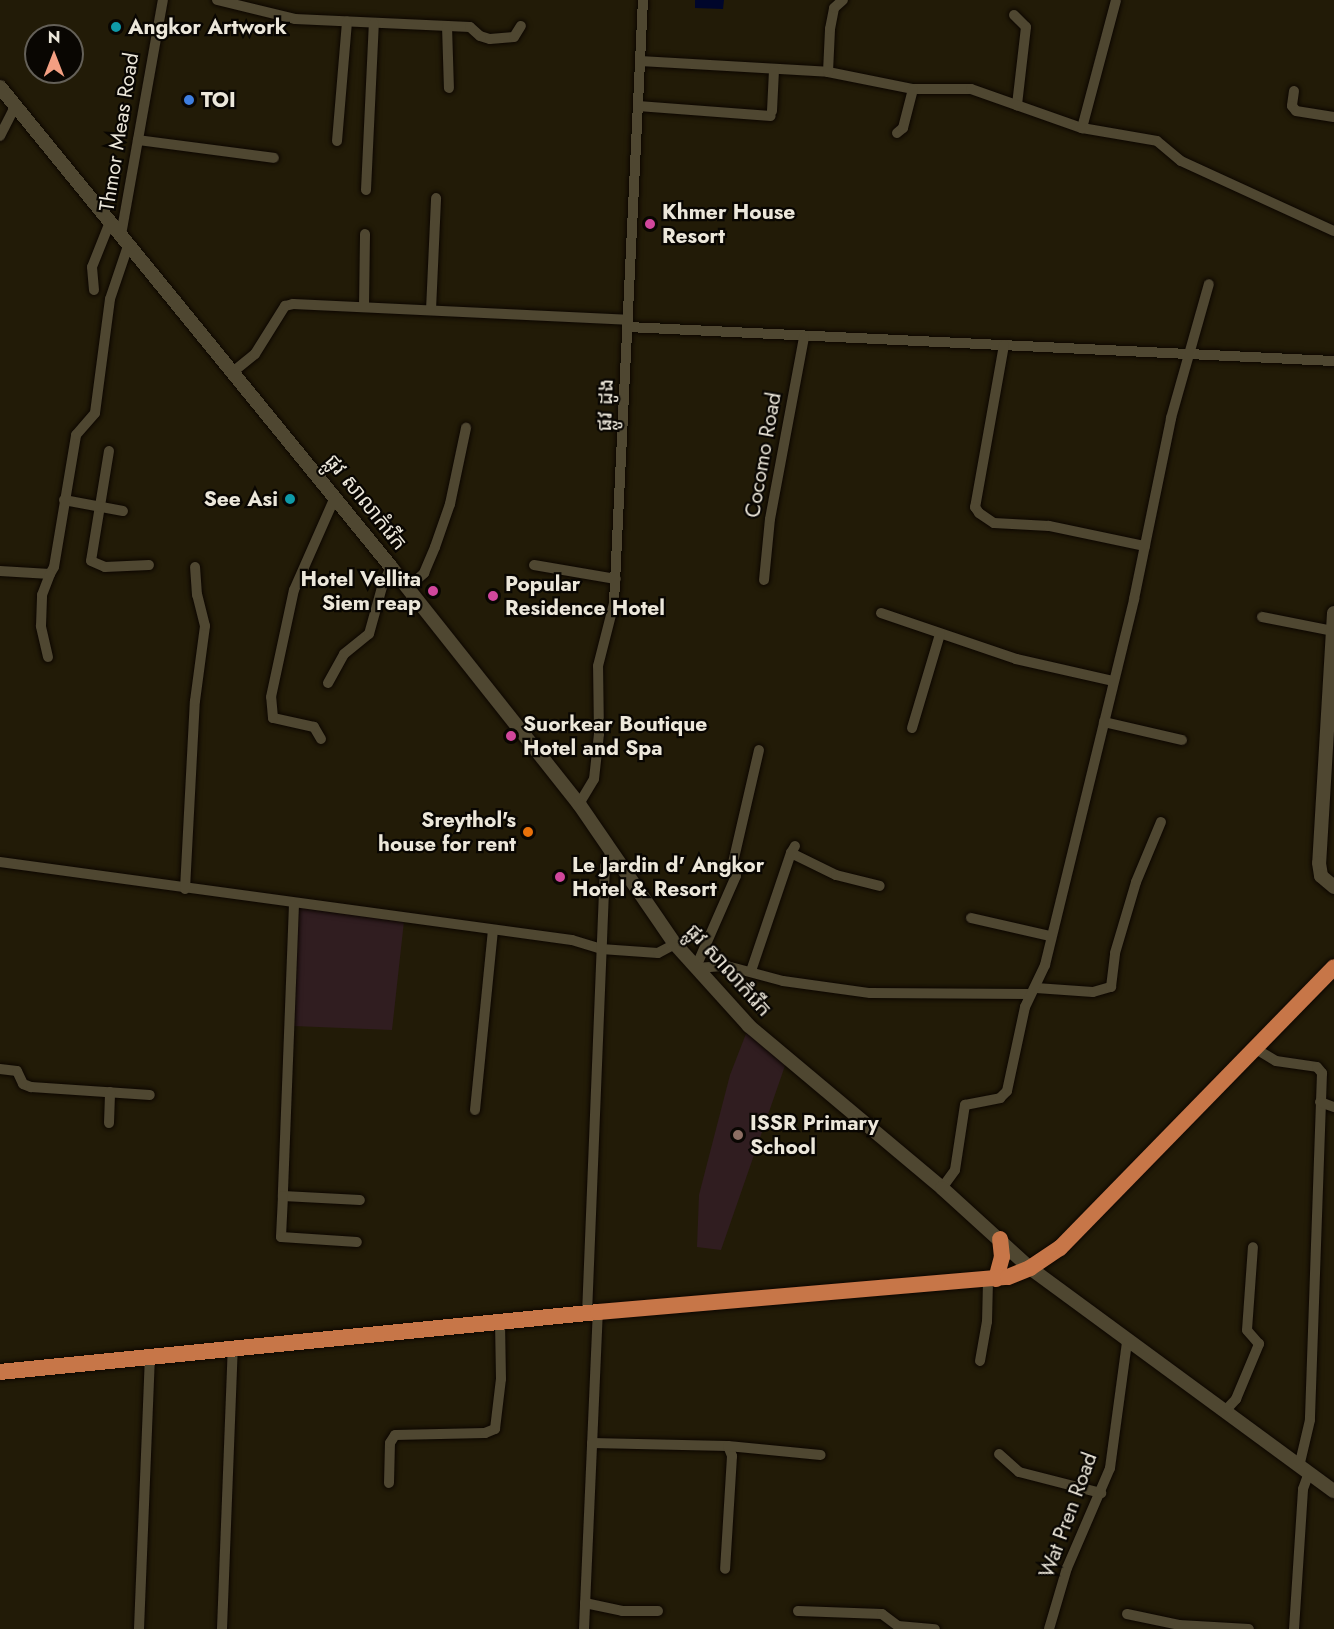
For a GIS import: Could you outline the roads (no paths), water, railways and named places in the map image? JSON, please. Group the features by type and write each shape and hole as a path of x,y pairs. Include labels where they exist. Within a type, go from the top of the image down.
{"highway":[{"path":"0,1372 593,1313 992,1279 1030,1268 1060,1248 1331,973"},
{"path":"992,1279 1002,1257 1000,1239"}],"street":[{"name":"Thmor Meas Road","path":"48,657 41,626 42,595 50,574 76,435 95,413 110,299 125,239 138,140 163,0"},
{"path":"217,0 277,16 470,27 483,38 501,40 514,37 521,26"},
{"name":"ផ្លូវ ដូង","path":"581,801 591,789 599,734 598,666 614,603 616,579 643,0"},
{"path":"828,72 830,29 834,8 843,0"},
{"path":"1083,128 1116,0"},
{"path":"1014,15 1026,27 1017,105"},
{"path":"338,141 347,21"},
{"path":"366,190 374,23"},
{"path":"447,26 449,88"},
{"path":"640,61 828,72 914,89 971,89 1083,128 1157,141 1181,161 1334,231"},
{"path":"638,106 771,114 774,70"},
{"name":"ផ្លូវ សាលាកំរើក","path":"0,87 234,371 581,801 675,944 749,1026 942,1188 1030,1268 1127,1342 1303,1471 1334,1491"},
{"path":"897,134 903,128 914,89"},
{"path":"1294,91 1292,106 1296,111 1334,117"},
{"path":"0,136 15,106"},
{"path":"138,140 274,158"},
{"path":"431,310 436,198"},
{"path":"94,290 92,267 110,222"},
{"path":"364,307 365,234"},
{"path":"942,1188 955,1170 965,1106 1000,1098 1007,1091 1033,991 1045,965 1050,936 1104,722 1145,546 1187,354 1209,284"},
{"path":"234,371 263,345 287,305 431,310 804,337 1334,361"},
{"name":"Cocomo Road","path":"764,580 770,519 804,337"},
{"path":"1004,345 975,507 979,513 994,523 1049,526 1145,546"},
{"path":"407,588 424,573 435,547 450,504 466,428"},
{"path":"109,451 93,564 149,565"},
{"path":"321,739 314,727 273,718 271,697 294,590 334,497"},
{"path":"64,500 123,511"},
{"path":"534,565 616,579"},
{"path":"185,889 195,700 205,626 197,595 195,567"},
{"path":"328,683 344,654 369,634 382,586 392,567"},
{"path":"0,571 50,574"},
{"path":"1334,613 1319,862 1321,876 1334,887"},
{"path":"881,614 1016,659 1113,681"},
{"path":"1262,617 1333,631"},
{"path":"912,728 940,634"},
{"path":"1104,722 1182,740"},
{"path":"759,750 732,867 736,876 696,967 727,966 783,981 870,993 1093,992 1111,987 1117,945 1136,882 1161,822"},
{"path":"751,971 793,849 837,875 880,886"},
{"path":"584,1629 592,1443 602,949 605,866 612,850"},
{"path":"0,862 294,904 572,940 602,949 658,953 675,944"},
{"path":"294,904 281,1237 357,1242"},
{"path":"971,918 1050,936"},
{"path":"475,1110 493,930"},
{"path":"1256,1049 1280,1062 1321,1069 1310,1420 1303,1471 1294,1629"},
{"path":"0,1069 17,1071 22,1084 31,1087 150,1095"},
{"path":"109,1123 110,1092"},
{"path":"1320,1102 1334,1107"},
{"path":"284,1196 360,1200"},
{"path":"1224,1412 1236,1399 1259,1344 1248,1330 1253,1247"},
{"path":"980,1361 992,1279"},
{"path":"389,1483 390,1443 395,1435 485,1433 495,1429 501,1379 501,1322"},
{"name":"Wat Pren Road","path":"1049,1629 1067,1568 1101,1493 1111,1462 1127,1342"},
{"path":"222,1629 233,1349"},
{"path":"139,1629 150,1357"},
{"path":"592,1443 728,1446 821,1455"},
{"path":"724,1569 732,1456 728,1446"},
{"path":"999,1454 1019,1472 1101,1493"},
{"path":"585,1603 622,1611 658,1611"},
{"path":"798,1611 882,1614 898,1626 935,1629"},
{"path":"1127,1614 1179,1625 1249,1629"}],"water":[{"path":"695,0 724,0 723,9 695,8"}],"place":[{"name":"Angkor Artwork","path":"116,27"},
{"name":"TOI","path":"189,100"},
{"name":"Khmer House Resort","path":"650,224"},
{"name":"See Asi","path":"290,499"},
{"name":"Hotel Vellita Siem reap","path":"433,591"},
{"name":"Popular Residence Hotel","path":"493,596"},
{"name":"Suorkear Boutique Hotel and Spa","path":"511,736"},
{"name":"Sreythol's house for rent","path":"528,832"},
{"name":"Le Jardin d' Angkor Hotel & Resort","path":"560,877"},
{"name":"ISSR Primary School","path":"738,1135"}]}
